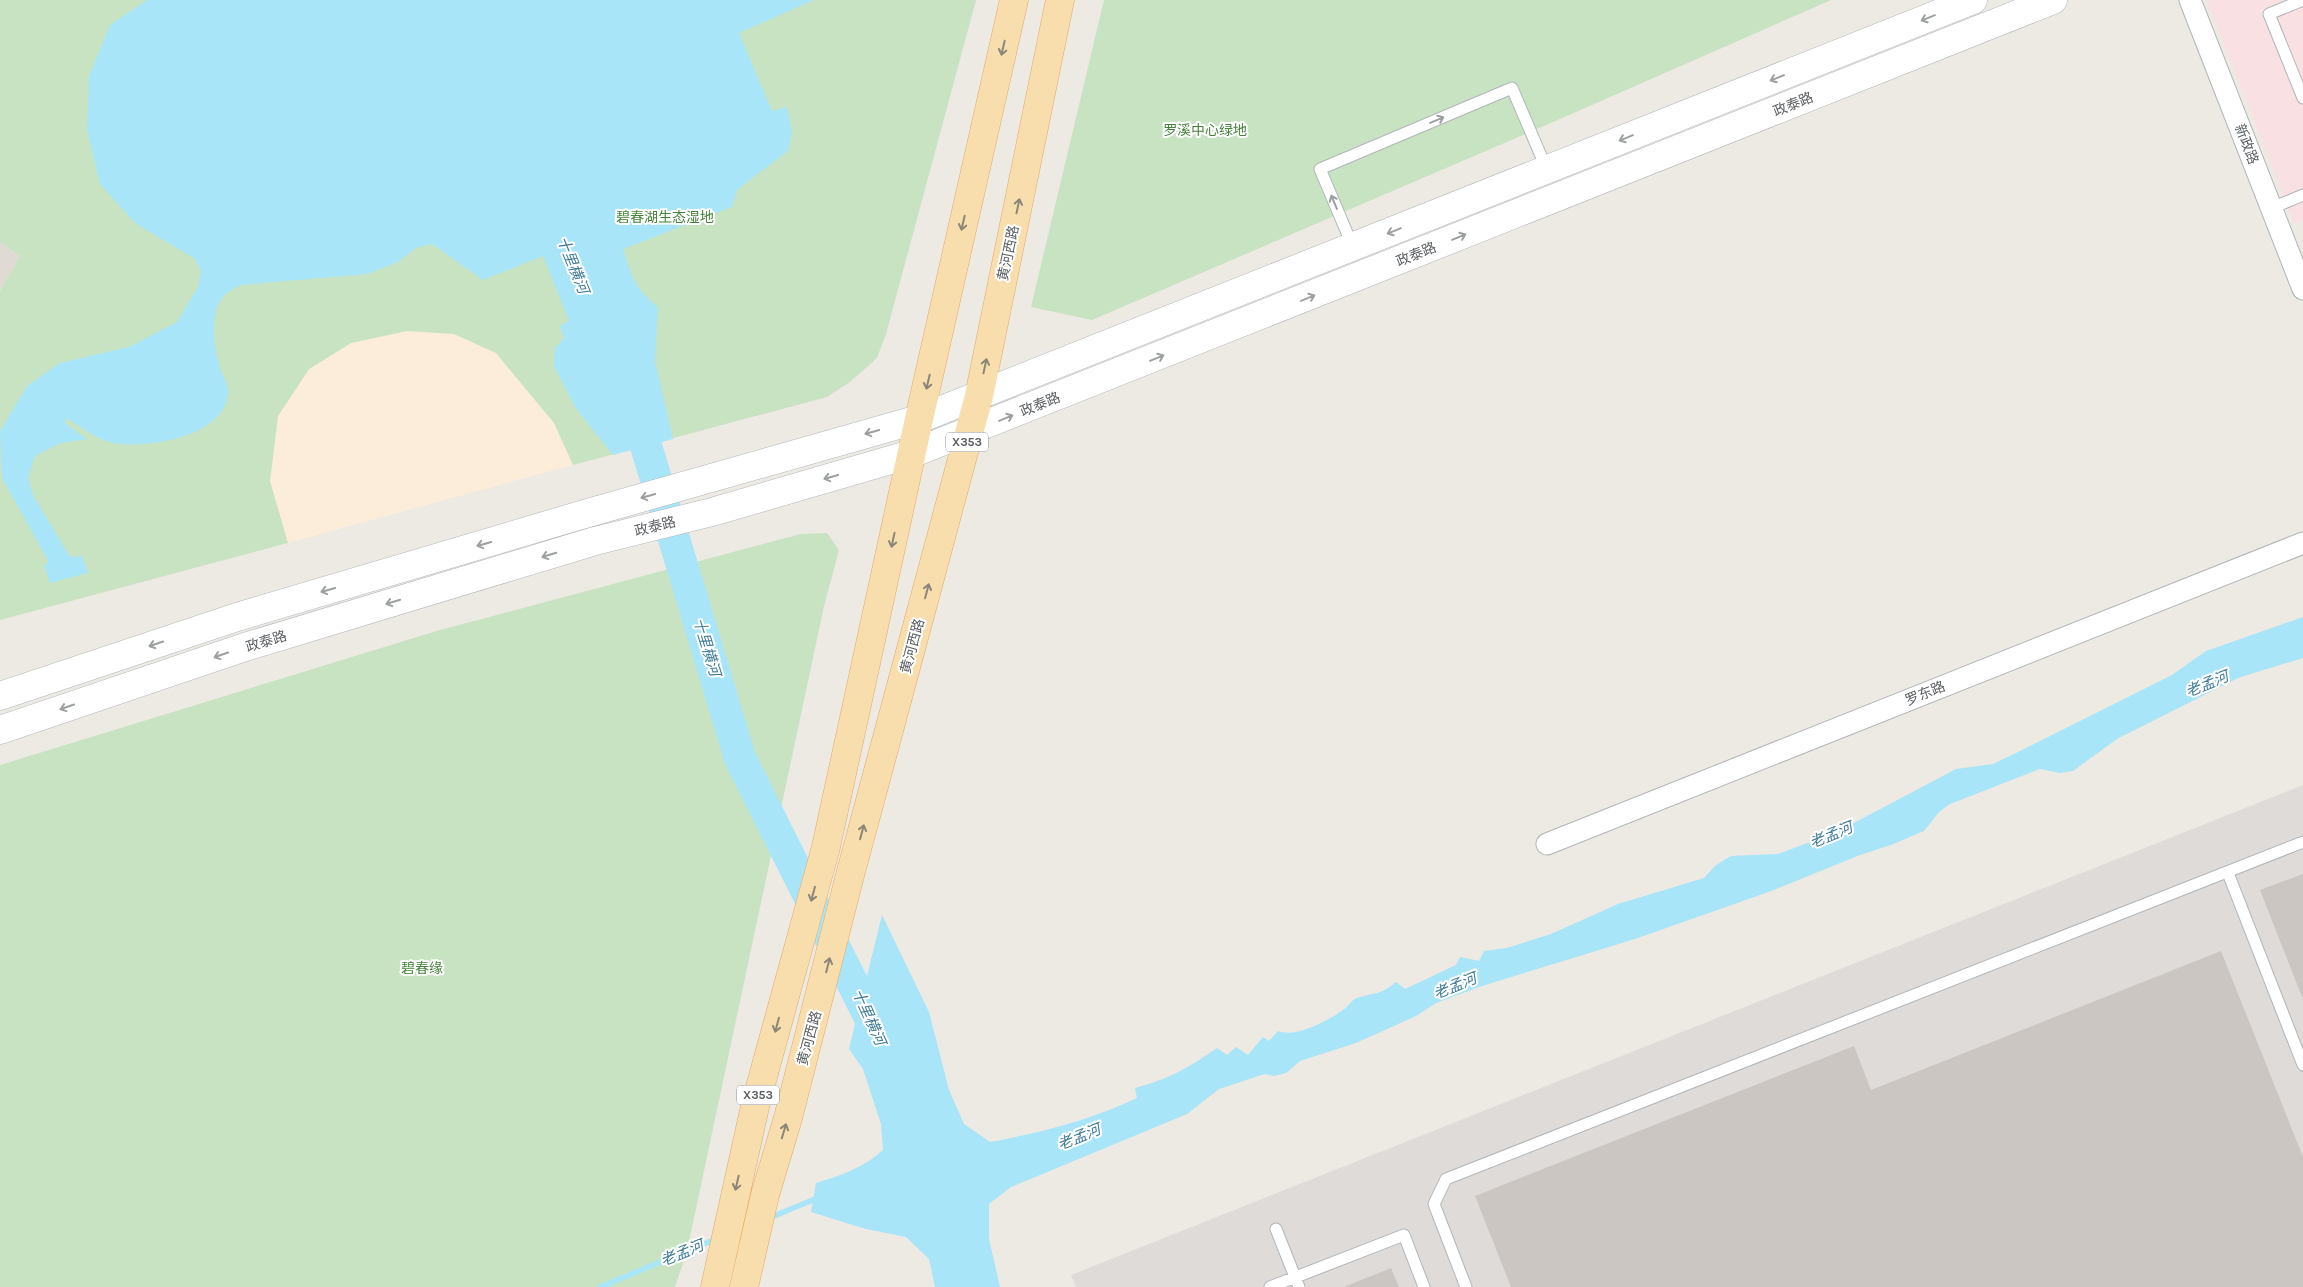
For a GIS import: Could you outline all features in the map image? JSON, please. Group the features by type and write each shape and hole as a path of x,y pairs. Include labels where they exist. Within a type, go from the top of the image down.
{"main road":[{"name":"X353","path":"715,1287 756,1102 826,847 911,454 1014,0"},
{"name":"黄河西路","path":"744,1287 765,1195 788,1118 849,879 979,396 1060,0"},
{"path":"0,696 237,617 581,515 919,418 979,396 1973,0"},
{"name":"政泰路","path":"0,730 246,647 595,541 712,512 911,454 969,433 2053,0"}],"street":[{"name":"新政路","path":"2190,0 2303,289"},
{"name":"罗东路","path":"1547,844 2303,543"}],"lane":[{"path":"2303,0 2269,14 2303,98"},
{"path":"1353,247 1320,169 1512,88 1547,170"},
{"path":"2272,208 2303,195"},
{"path":"1466,1287 1434,1204 1446,1179 2303,842"},
{"path":"2228,873 2303,1066"},
{"path":"1276,1229 1297,1282"},
{"path":"1270,1287 1297,1282 1404,1235 1424,1287"}],"shaded area":[{"path":"2207,0 2303,0 2303,220 2295,224"},
{"path":"0,242 20,256 0,291"},
{"path":"407,331 454,334 496,353 554,423 573,465 288,543 270,481 278,416 309,369 351,343"},
{"path":"2303,785 2303,1287 1076,1287 1071,1275"}],"green space":[{"name":"碧春湖生态湿地","path":"0,0 976,0 886,334 877,358 850,382 827,397 573,465 554,423 496,353 454,334 407,331 351,343 309,369 278,416 270,481 288,543 0,620 0,291 20,256 0,242"},
{"name":"罗溪中心绿地","path":"1104,0 1831,0 1544,126 1092,320 1031,307"},
{"name":"碧春缘","path":"827,533 839,550 824,606 687,1251 675,1287 0,1287 0,765 440,630 801,534"}],"water":[{"path":"147,0 814,0 739,33 772,111 787,107 792,132 788,151 737,190 732,207 623,249 630,271 638,286 658,308 655,361 673,439 613,455 575,407 554,366 555,348 564,338 560,326 569,321 543,256 483,280 432,244 416,248 398,262 368,274 241,285 231,290 222,298 215,314 216,351 228,393 224,408 214,420 199,430 182,437 145,444 128,444 113,443 101,439 67,418 65,423 87,439 61,443 35,456 28,478 33,495 70,557 82,556 88,573 50,583 44,565 49,562 2,478 0,431 27,386 60,363 129,347 177,322 198,287 201,271 195,259 135,223 100,184 87,130 89,76 110,25"},
{"path":"2303,617 2303,658 2238,678 2117,739 2073,771 2060,773 2040,769 1950,804 1939,812 1924,831 1891,845 1860,855 1774,890 1635,939 1482,986 1436,1003 1416,1016 1356,1043 1300,1061 1286,1073 1274,1076 1264,1074 1219,1089 1187,1114 1011,1187 989,1204 989,1239 1000,1287 935,1287 929,1259 906,1237 866,1229 811,1212 816,1183 852,1170 883,1150 881,1124 863,1069 849,1049 882,915 929,1012 949,1090 964,1124 990,1142 1046,1130 1102,1113 1137,1098 1135,1088 1178,1072 1217,1048 1227,1055 1236,1047 1248,1055 1263,1037 1269,1041 1278,1031 1286,1033 1312,1027 1345,1009 1355,999 1381,992 1396,982 1405,989 1456,965 1460,957 1479,961 1484,951 1507,948 1551,934 1618,904 1704,878 1716,865 1731,856 1778,854 1835,833 1956,769 1993,764 2018,752 2172,675 2206,651"}],"building":[{"path":"2303,874 2303,997 2302,997 2260,890"},
{"path":"2221,951 2303,1157 2303,1287 1511,1287 1475,1196 1854,1046 1871,1090"},
{"path":"1391,1268 1399,1287 1346,1287 1346,1286"}],"waterway":[{"name":"十里横河","path":"630,404 640,426 740,758 880,1038"},
{"name":"老孟河","path":"769,1218 820,1197"},
{"name":"老孟河","path":"600,1287 716,1239"}]}
